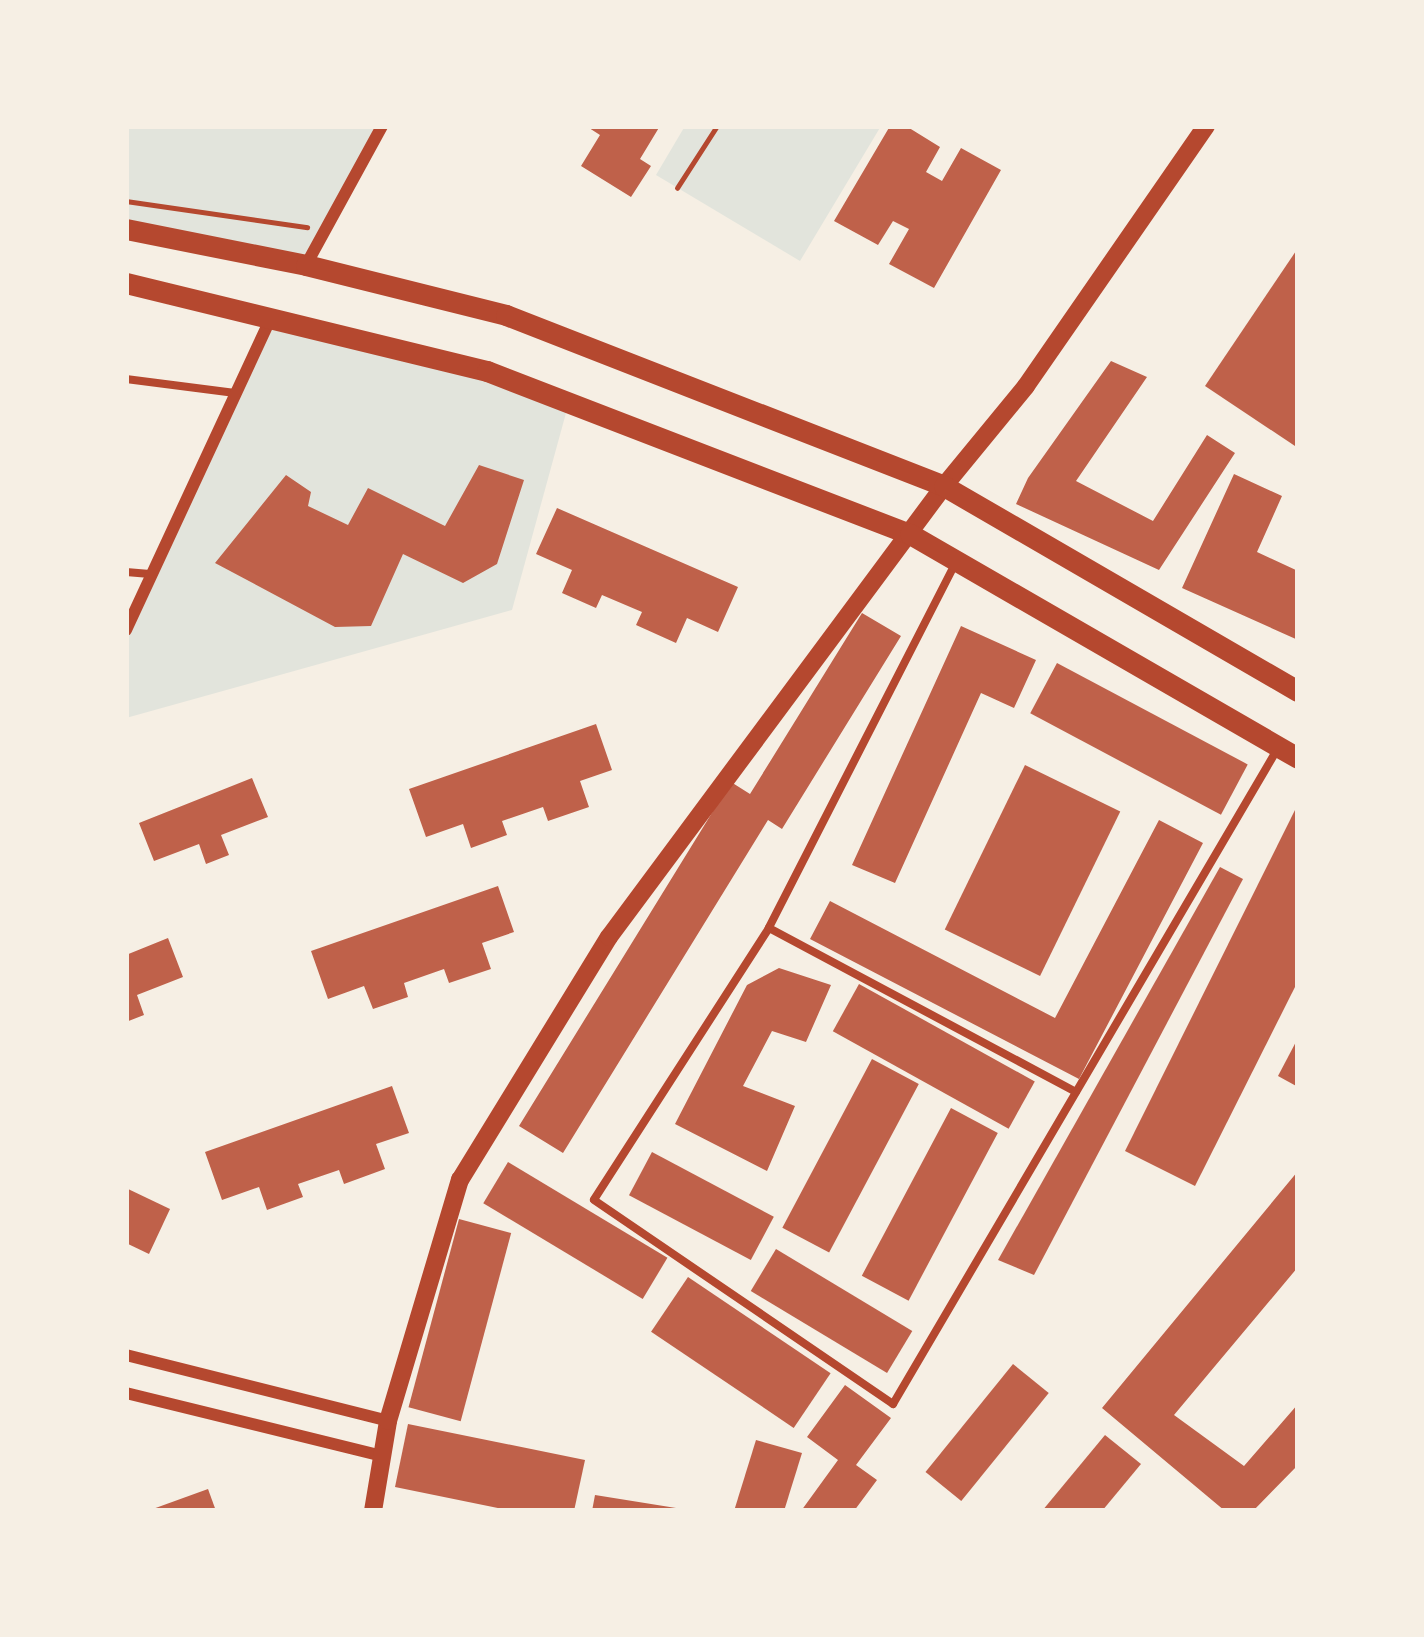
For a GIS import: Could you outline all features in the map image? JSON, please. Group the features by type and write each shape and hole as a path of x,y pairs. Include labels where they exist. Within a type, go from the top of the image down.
{"main road":[{"path":"126,229 305,265 506,315 944,486 1298,691"},
{"path":"126,283 488,371 910,534 1288,753"}],"street":[{"path":"305,265 382,126"},
{"path":"373,1511 388,1421 460,1180 609,937 944,486 1026,386 1206,126"},
{"path":"126,630 272,317"},
{"path":"126,1355 388,1421"},
{"path":"126,1393 382,1456"}],"lane":[{"path":"126,379 236,393"},
{"path":"957,561 770,928 594,1200 893,1404 1076,1092 1288,753"},
{"path":"126,572 152,574"},
{"path":"770,928 1076,1092"}],"path":[{"path":"677,188 717,126"},
{"path":"126,200 325,230"}],"shaded area":[{"path":"126,126 382,126 306,265 126,229"},
{"path":"685,126 881,126 800,261 656,175"},
{"path":"271,317 569,402 512,610 126,718 126,630"}],"building":[{"path":"586,126 660,126 640,159 651,166 631,197 581,166 600,135"},
{"path":"890,126 906,126 940,147 926,172 942,181 961,148 1001,170 934,288 889,264 909,229 893,221 878,245 834,221"},
{"path":"1298,248 1298,448 1205,386"},
{"path":"1111,361 1147,377 1076,481 1153,521 1207,435 1235,453 1159,570 1016,504 1028,478"},
{"path":"479,465 524,480 497,564 463,583 403,554 371,626 335,627 215,563 286,475 311,492 308,506 348,525 368,488 445,526"},
{"path":"1234,474 1282,496 1257,552 1298,571 1298,640 1182,588"},
{"path":"557,508 738,587 718,632 687,618 676,643 636,625 642,612 602,595 596,608 562,593 572,570 536,554"},
{"path":"862,613 901,636 782,829 768,820 563,1153 519,1126 731,782 750,794"},
{"path":"961,626 1036,660 1014,708 981,693 895,883 852,865"},
{"path":"1057,663 1248,764 1221,815 1030,713"},
{"path":"596,724 612,770 580,781 589,807 548,821 543,807 502,821 507,835 471,848 463,824 426,837 409,789"},
{"path":"1025,765 1120,811 1040,976 945,929"},
{"path":"252,778 268,817 221,835 229,855 206,864 199,844 154,861 139,823"},
{"path":"1298,804 1298,981 1195,1186 1125,1151"},
{"path":"1159,820 1203,843 1079,1079 810,939 830,901 1055,1018"},
{"path":"1220,867 1243,879 1034,1275 998,1260"},
{"path":"498,886 514,932 482,943 491,969 449,983 444,969 404,983 408,997 373,1009 364,986 328,999 311,951"},
{"path":"168,938 183,977 137,995 144,1015 126,1022 126,955"},
{"path":"779,968 831,985 806,1042 772,1031 743,1086 795,1106 767,1171 675,1124 747,985"},
{"path":"859,984 1035,1081 1009,1129 833,1031"},
{"path":"1298,1038 1298,1087 1278,1076"},
{"path":"872,1059 919,1084 829,1253 782,1228"},
{"path":"392,1086 409,1133 376,1144 385,1169 344,1184 339,1170 298,1184 303,1197 267,1210 259,1187 222,1200 205,1152"},
{"path":"951,1108 998,1133 909,1301 862,1276"},
{"path":"652,1152 774,1217 751,1260 629,1195"},
{"path":"508,1162 667,1258 643,1299 483,1203"},
{"path":"1298,1171 1298,1267 1174,1415 1244,1466 1298,1404 1298,1465 1253,1511 1225,1511 1102,1408"},
{"path":"126,1188 170,1209 149,1254 126,1243"},
{"path":"459,1219 511,1233 461,1421 409,1407"},
{"path":"776,1249 912,1331 887,1373 751,1291"},
{"path":"688,1277 831,1373 794,1428 651,1332"},
{"path":"1013,1364 1049,1393 961,1501 926,1472"},
{"path":"845,1385 891,1418 856,1465 877,1480 854,1511 801,1511 838,1460 807,1437"},
{"path":"408,1424 585,1460 574,1511 512,1511 395,1487"},
{"path":"1105,1435 1141,1464 1102,1511 1042,1511"},
{"path":"756,1440 802,1453 784,1511 734,1511"},
{"path":"208,1489 216,1511 150,1511 150,1510"},
{"path":"595,1495 676,1508 676,1511 592,1511"}]}
